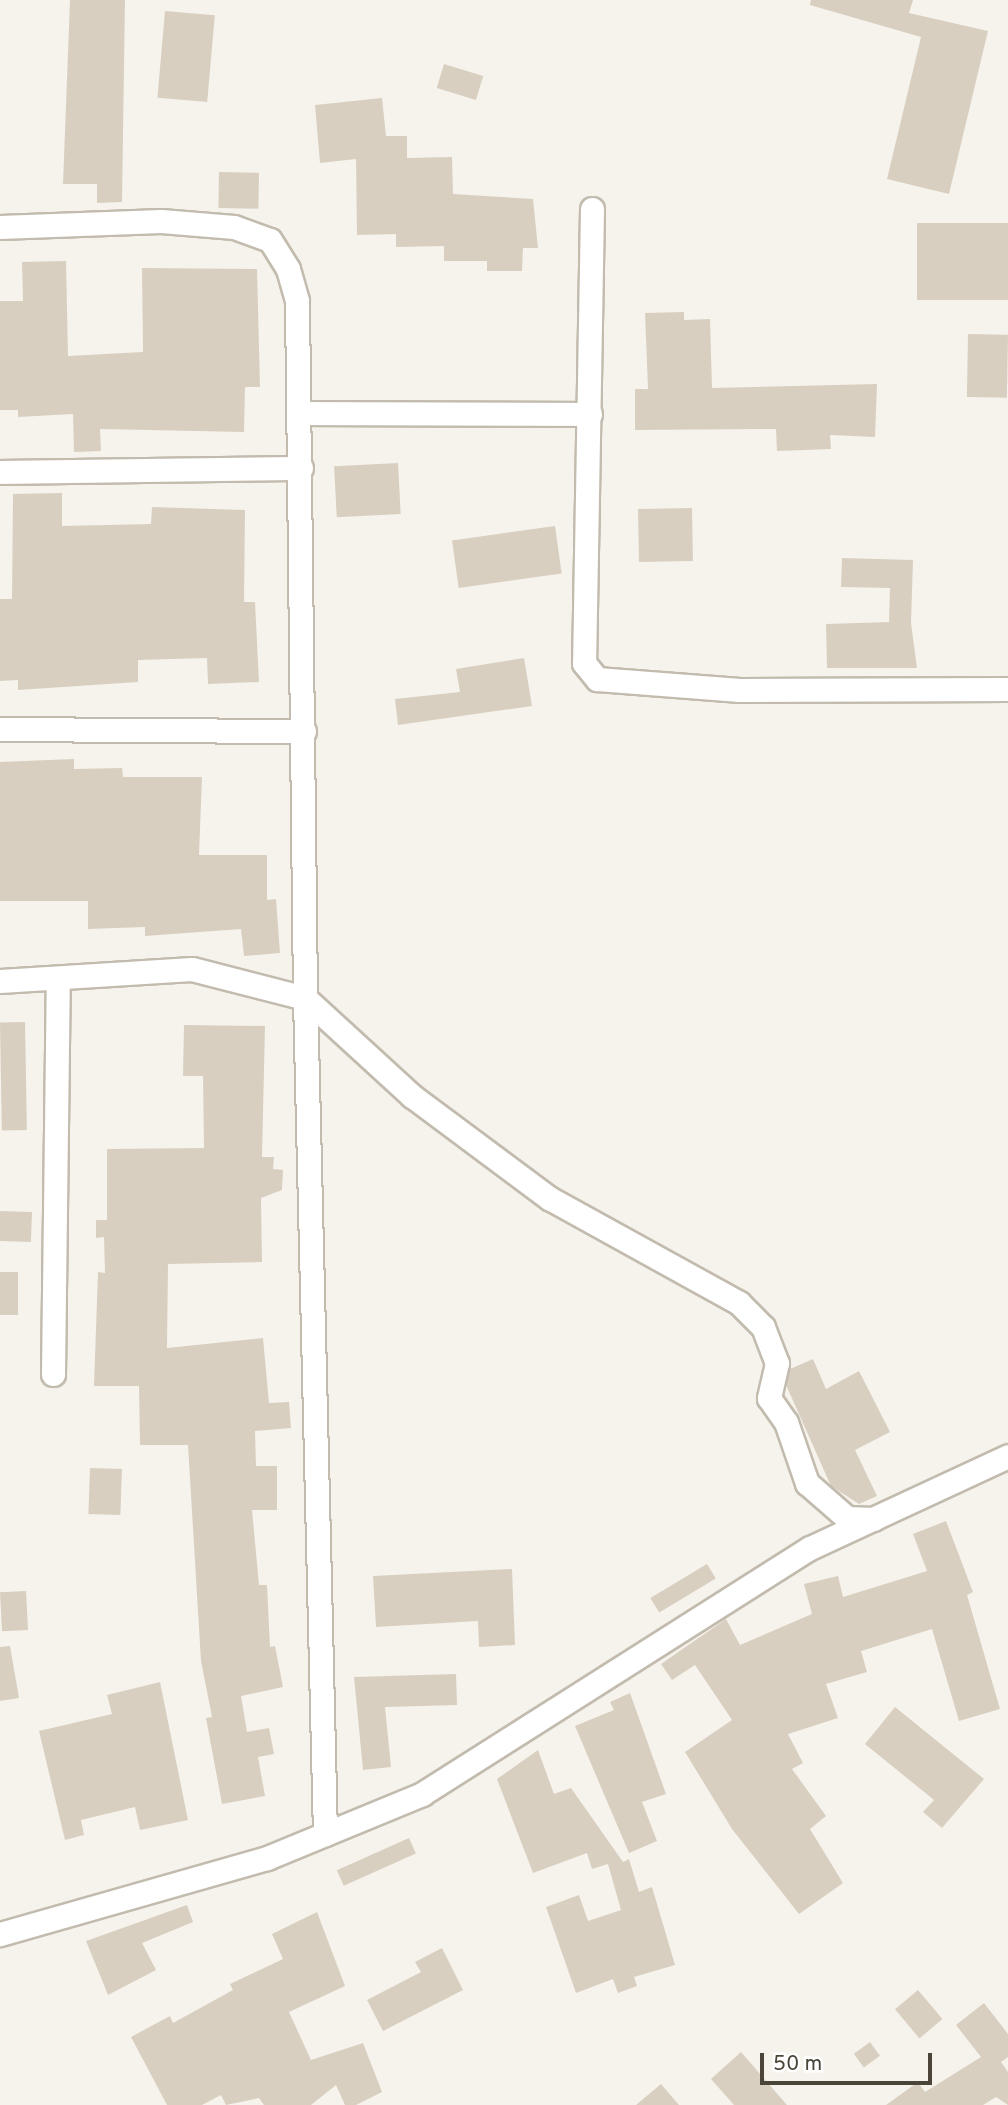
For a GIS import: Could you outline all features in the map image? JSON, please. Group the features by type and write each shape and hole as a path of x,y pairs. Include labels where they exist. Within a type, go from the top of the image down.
{"street":[{"path":"592,209 584,663 597,679 740,691 1008,689"},
{"path":"0,227 161,221 234,227 270,240 288,269 297,301 305,998 325,1834"},
{"path":"300,413 590,414"},
{"path":"0,472 301,468"},
{"path":"0,729 304,731"},
{"path":"0,981 58,980 192,969 305,998 412,1096 550,1198 739,1303 763,1327 777,1363 769,1398 786,1422 807,1483 847,1518 874,1519"},
{"path":"53,1374 58,980"},
{"path":"0,1934 267,1858 422,1794 799,1555 1008,1456"}],"building":[{"path":"70,0 125,0 122,202 97,203 97,184 63,184"},
{"path":"811,0 913,0 909,13 988,31 949,194 887,179 921,37 810,5"},
{"path":"165,11 215,15 207,102 157,98"},
{"path":"444,64 483,76 476,100 437,88"},
{"path":"382,98 386,136 407,136 407,158 452,157 453,194 533,199 538,248 523,248 522,271 487,271 487,261 444,261 444,246 396,247 396,234 357,235 356,159 320,163 315,105"},
{"path":"219,172 259,173 258,209 218,208"},
{"path":"917,223 1008,223 1008,300 917,300"},
{"path":"66,261 68,356 143,352 142,268 257,269 260,387 245,387 244,432 100,429 101,451 74,452 73,414 18,417 18,410 0,410 0,301 23,301 22,262"},
{"path":"684,312 684,320 710,319 712,388 877,384 875,437 830,435 831,449 777,451 776,429 635,430 635,389 648,389 645,313"},
{"path":"968,334 1008,335 1007,398 967,397"},
{"path":"398,463 401,514 337,517 334,466"},
{"path":"62,493 62,526 151,524 152,507 245,510 244,602 255,602 259,682 208,684 207,658 138,660 138,682 18,690 18,680 0,681 0,599 12,599 13,494"},
{"path":"692,508 693,561 639,562 638,509"},
{"path":"555,526 562,574 459,588 452,540"},
{"path":"842,558 913,560 911,623 917,668 827,668 826,624 889,622 890,588 841,587"},
{"path":"524,658 532,706 398,725 395,699 460,692 456,669"},
{"path":"74,759 74,769 122,768 123,777 202,777 199,855 267,855 267,900 276,899 280,953 244,956 241,929 145,936 145,927 88,929 88,901 0,901 0,762"},
{"path":"0,1022 25,1022 27,1130 2,1130"},
{"path":"184,1025 265,1026 262,1157 274,1157 273,1169 283,1170 282,1190 261,1198 262,1262 168,1264 167,1348 263,1338 269,1403 289,1402 291,1428 255,1431 256,1466 277,1466 277,1510 252,1510 259,1585 267,1585 270,1647 275,1646 283,1687 241,1696 247,1732 269,1728 274,1754 258,1757 265,1796 222,1804 206,1718 212,1717 201,1661 188,1445 140,1445 139,1386 94,1386 98,1272 105,1273 104,1237 96,1238 96,1220 107,1220 107,1149 204,1148 203,1076 183,1076"},
{"path":"0,1211 32,1212 31,1242 0,1241"},
{"path":"0,1272 18,1272 18,1315 0,1315"},
{"path":"813,1359 826,1389 859,1371 890,1432 855,1450 877,1496 859,1504 831,1486 786,1385 790,1369"},
{"path":"90,1468 122,1469 120,1515 88,1514"},
{"path":"946,1521 973,1592 967,1595 1000,1709 959,1721 932,1629 861,1651 867,1672 826,1684 838,1718 788,1734 803,1763 792,1769 826,1816 810,1829 843,1883 799,1914 732,1829 685,1752 732,1720 695,1665 672,1680 661,1664 726,1619 740,1645 812,1614 804,1584 838,1576 843,1597 927,1571 913,1534"},
{"path":"707,1564 716,1579 659,1613 650,1598"},
{"path":"512,1569 515,1645 479,1647 478,1621 376,1627 373,1576"},
{"path":"26,1591 28,1630 2,1631 0,1592"},
{"path":"10,1646 19,1698 0,1701 0,1647"},
{"path":"456,1674 457,1705 385,1707 391,1767 363,1770 354,1677"},
{"path":"160,1682 188,1820 140,1830 135,1807 81,1820 84,1835 65,1840 39,1731 112,1714 107,1695"},
{"path":"630,1693 666,1794 642,1802 657,1841 629,1853 575,1726 614,1710 610,1702"},
{"path":"895,1707 984,1779 942,1828 923,1812 934,1800 865,1744"},
{"path":"538,1750 554,1794 571,1788 623,1862 629,1859 639,1892 652,1887 675,1965 634,1977 637,1986 618,1993 613,1979 576,1993 546,1907 579,1895 588,1921 621,1910 608,1864 592,1869 587,1853 533,1873 497,1779"},
{"path":"409,1838 416,1854 344,1886 337,1870"},
{"path":"187,1905 193,1922 142,1943 156,1970 108,1995 86,1941"},
{"path":"317,1912 345,1986 289,2012 311,2060 363,2043 382,2092 356,2105 345,2105 336,2085 311,2105 264,2105 259,2098 226,2105 221,2095 202,2105 167,2105 131,2037 170,2016 173,2023 233,1990 230,1984 283,1959 272,1934"},
{"path":"442,1948 463,1990 383,2031 367,2000 421,1972 415,1962"},
{"path":"918,1990 942,2019 919,2038 895,2009"},
{"path":"984,2003 1008,2034 1008,2057 1001,2062 1008,2072 1008,2105 996,2097 983,2105 886,2105 918,2082 925,2092 981,2057 956,2025"},
{"path":"870,2042 880,2056 864,2068 854,2054"},
{"path":"741,2052 787,2105 734,2105 711,2079"},
{"path":"661,2084 679,2105 636,2105"}]}
